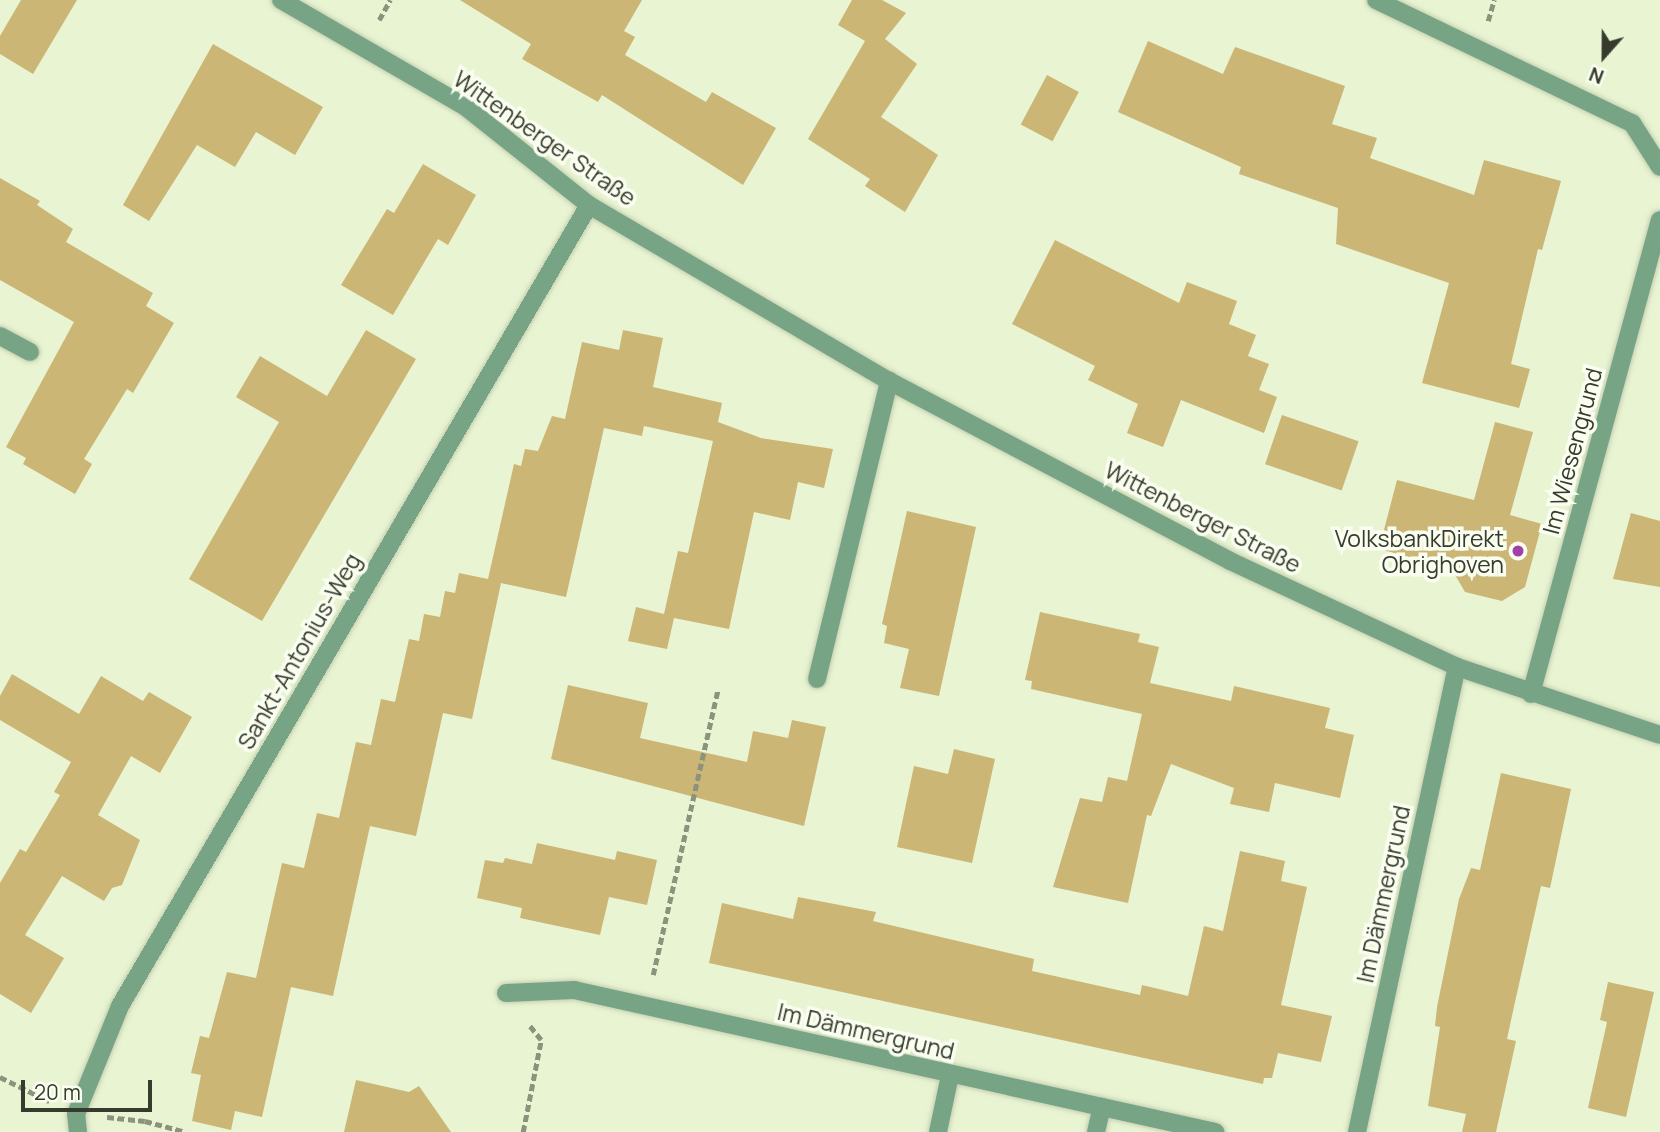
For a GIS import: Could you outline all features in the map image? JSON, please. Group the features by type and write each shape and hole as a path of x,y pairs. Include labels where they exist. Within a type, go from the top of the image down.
{"street":[{"name":"Wittenberger Straße","path":"281,0 467,108 589,205 889,381 1230,561 1457,667 1660,735"},
{"path":"1376,0 1632,123 1660,167"},
{"name":"Sankt-Antonius-Weg","path":"77,1123 120,1006 589,205"},
{"name":"Im Wiesengrund","path":"1531,694 1660,220"},
{"path":"0,336 30,352"},
{"path":"817,679 889,381"},
{"name":"Im Dämmergrund","path":"1357,1132 1457,667"},
{"name":"Im Dämmergrund","path":"506,993 574,990 1215,1132"},
{"path":"938,1132 950,1075"},
{"path":"1096,1132 1102,1107"}],"path":[{"path":"646,1006 718,689"},
{"path":"506,993 541,1040 523,1132"},
{"path":"0,1077 77,1123 145,1121 186,1132"}],"building":[{"path":"21,0 77,0 33,74 0,54 0,36"},
{"path":"460,0 642,0 624,31 635,37 625,55 706,102 712,92 776,128 743,185 602,95 598,102 522,59 531,44"},
{"path":"852,0 882,0 906,13 885,39 917,64 881,117 938,155 905,212 865,186 870,179 808,139 865,41 838,25"},
{"path":"1148,41 1223,74 1235,47 1345,86 1332,124 1377,138 1370,158 1474,195 1484,160 1561,181 1542,250 1538,249 1511,364 1530,369 1519,408 1422,383 1449,283 1336,244 1338,208 1239,174 1241,167 1118,112"},
{"path":"213,44 323,107 295,155 256,132 235,167 197,145 149,221 123,205"},
{"path":"1047,75 1079,92 1052,141 1021,124"},
{"path":"423,164 476,195 448,245 438,239 393,315 341,285 387,209 394,213"},
{"path":"0,178 40,201 37,205 73,229 66,242 153,293 146,306 174,323 133,393 127,389 84,459 92,464 75,494 23,464 26,458 6,447 74,322 0,280"},
{"path":"1055,240 1179,303 1187,282 1237,301 1229,324 1256,335 1248,356 1269,364 1259,390 1277,397 1264,433 1181,400 1163,447 1127,433 1138,404 1088,380 1095,366 1012,324"},
{"path":"366,330 416,359 262,621 189,579 279,422 236,397 260,356 327,396"},
{"path":"623,330 663,338 653,387 722,403 718,422 761,438 833,449 824,488 798,482 790,520 754,512 729,629 674,618 667,649 628,641 636,607 664,614 678,551 688,553 713,441 644,426 642,436 604,428 566,597 501,583 472,719 443,713 416,836 370,826 333,996 291,987 262,1117 235,1111 231,1130 192,1121 201,1075 191,1073 200,1036 209,1038 227,972 256,978 282,863 304,868 317,813 339,818 356,742 371,745 381,699 395,702 409,639 419,641 424,614 440,617 445,591 455,593 459,573 488,579 514,464 521,466 525,449 538,451 552,416 565,419 582,342 619,350"},
{"path":"1282,415 1359,441 1342,491 1265,464"},
{"path":"1495,422 1533,432 1510,515 1542,524 1525,587 1502,601 1465,592 1451,568 1379,549 1397,480 1474,500"},
{"path":"907,511 976,527 939,696 900,688 909,649 884,643 887,626 882,624"},
{"path":"1631,513 1660,521 1660,587 1613,579"},
{"path":"1040,612 1140,634 1138,642 1159,647 1150,683 1231,701 1234,686 1330,708 1325,728 1354,735 1340,798 1275,783 1269,812 1230,804 1234,788 1171,764 1151,816 1147,815 1128,903 1053,887 1080,798 1102,802 1108,777 1127,781 1142,714 1031,689 1032,681 1025,680"},
{"path":"12,674 79,714 101,676 143,701 149,692 192,717 160,773 131,756 98,815 140,840 122,885 112,888 104,901 62,876 25,935 64,958 31,1013 0,994 0,883 20,849 26,852 60,795 54,792 71,762 0,720 0,696"},
{"path":"568,685 648,703 640,738 747,762 753,731 788,738 792,720 826,727 804,826 551,759"},
{"path":"954,749 995,759 972,863 897,847 914,766 948,774"},
{"path":"1501,773 1571,789 1550,888 1541,886 1515,1002 1507,1039 1516,1041 1496,1132 1462,1132 1466,1114 1428,1106 1440,1027 1435,1026 1437,1007 1459,899 1471,868 1480,870"},
{"path":"537,843 615,860 617,851 657,860 647,905 609,897 600,935 520,918 522,908 477,898 485,860 503,863 505,858 532,864"},
{"path":"1240,851 1285,861 1281,881 1307,887 1281,1005 1332,1016 1321,1062 1278,1053 1272,1078 1264,1078 1263,1084 709,963 722,903 793,919 798,897 876,912 873,921 1034,959 1032,971 1140,995 1142,985 1188,996 1204,926 1223,931"},
{"path":"1608,982 1654,992 1626,1117 1588,1108 1607,1022 1600,1020"},
{"path":"356,1080 409,1092 419,1086 451,1132 344,1132"}],"place":[{"name":"VolksbankDirekt Obrighoven","path":"1518,551"}]}
